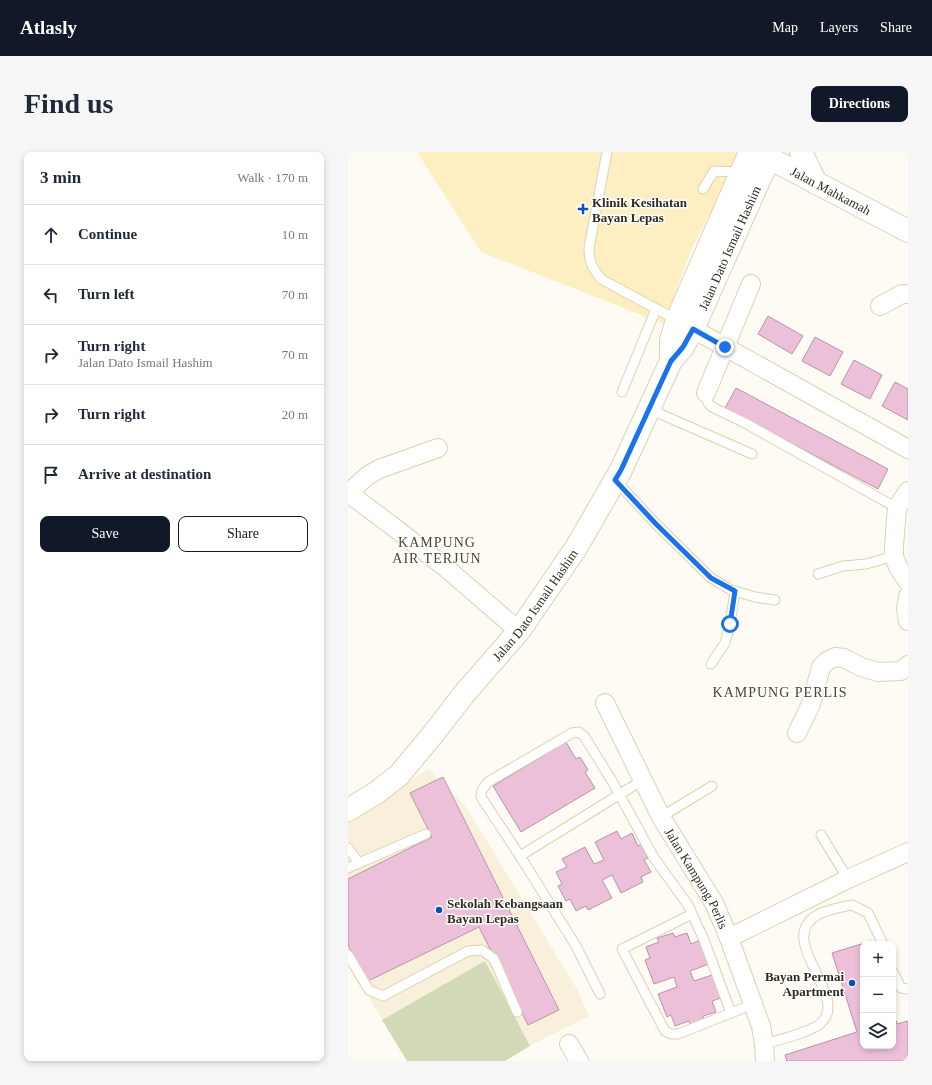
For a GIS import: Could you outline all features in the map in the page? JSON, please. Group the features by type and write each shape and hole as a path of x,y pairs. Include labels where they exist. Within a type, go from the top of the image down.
{"main road":[{"path":"801,152 816,183"},
{"name":"Jalan Mahkamah","path":"760,154 908,231"},
{"name":"Jalan Dato Ismail Hashim","path":"348,810 376,793 399,775 434,734 464,694 519,631 576,548 621,470 671,361 683,347 685,324 741,172 760,154"},
{"name":"Jalan Dato Ismail Hashim","path":"685,324 760,154"}],"street":[{"path":"706,393 751,284"},
{"path":"880,306 902,294 908,294"},
{"path":"685,324 908,449"},
{"path":"438,448 379,469 367,476 352,490 352,496 446,568 519,631"},
{"path":"908,492 897,508 894,538 894,556 898,567 908,582"},
{"path":"908,596 906,609 908,620"},
{"path":"797,734 811,704 821,668 827,660 835,657 844,658 861,667 878,672 901,671 908,665"},
{"name":"Jalan Kampung Perlis","path":"605,703 661,817 714,903 729,938 761,1026 764,1052"},
{"path":"729,938 848,879 908,852"},
{"path":"569,1044 579,1061"}],"lane":[{"path":"607,152 589,248 589,259 592,267 601,278 685,324"},
{"path":"703,189 714,171 741,172"},
{"path":"622,392 656,309"},
{"path":"706,393 708,403 712,407 745,423 897,508"},
{"path":"649,409 752,454"},
{"path":"615,480 656,524 711,578 735,591 755,597 776,600"},
{"path":"818,574 843,566 866,564 894,556"},
{"path":"711,664 726,643 735,591"},
{"path":"600,994 576,946 481,797 482,790 488,782 572,733 579,732 584,736 654,858 688,905 704,940 731,1013"},
{"path":"520,856 643,780"},
{"path":"661,817 712,786"},
{"path":"348,868 426,834"},
{"path":"821,835 848,879"},
{"path":"348,848 359,863"},
{"path":"764,1052 811,1029 822,1022 829,1012 829,1002 807,950 804,935 806,926 819,914 852,905 868,913 882,941"},
{"path":"692,914 622,949 665,1031 671,1034 678,1034 753,1004"},
{"path":"348,955 369,990 383,996 468,951 482,950 494,959 517,1012"},
{"path":"896,977 901,988 908,989"}],"shaded area":[{"name":"Klinik Kesihatan Bayan Lepas","path":"417,152 736,152 735,167 691,250 664,324 481,252"},
{"name":"Sekolah Kebangsaan Bayan Lepas","path":"428,769 466,807 577,989 589,1016 522,1050 505,1061 407,1061 348,963 348,819 376,805"}],"green space":[{"path":"485,961 530,1046 505,1061 407,1061 382,1020"}],"building":[{"path":"768,316 803,336 792,354 758,334"},
{"path":"815,337 843,352 830,376 802,361"},
{"path":"854,360 882,375 870,399 841,384"},
{"path":"895,382 908,389 908,420 882,406"},
{"path":"736,388 888,469 878,489 725,408"},
{"path":"566,742 576,759 580,757 588,770 585,772 595,788 521,832 493,786"},
{"path":"443,777 559,1010 528,1025 479,927 366,982 348,945 348,879 432,837 410,793"},
{"path":"617,831 621,839 632,833 638,846 641,844 648,858 644,860 651,872 641,877 643,882 621,893 612,875 602,880 612,898 588,910 586,906 576,911 570,899 566,901 558,886 562,884 556,872 567,867 562,859 585,847 594,864 604,860 595,842"},
{"path":"673,933 675,937 687,933 691,944 700,940 709,964 690,971 694,981 712,975 721,998 712,1001 716,1012 703,1016 705,1020 690,1025 689,1021 675,1026 671,1015 667,1017 658,994 677,987 674,977 654,984 645,960 650,958 646,947 659,942 657,938"},
{"name":"Bayan Permai Apartment","path":"860,944 860,1049 896,1049 896,1021 897,1024 908,1021 908,1061 787,1061 785,1055 857,1032 832,953"}],"place":[{"name":"Klinik Kesihatan Bayan Lepas","path":"583,209"},
{"name":"Sekolah Kebangsaan Bayan Lepas","path":"439,910"},
{"name":"Bayan Permai Apartment","path":"852,983"}],"district":[{"name":"KAMPUNG AIR TERJUN","path":"437,550"},
{"name":"KAMPUNG PERLIS","path":"780,692"}],"route":[{"path":"725,347 693,329 683,347 671,361 615,480 656,524 711,578 735,591 730,624"}]}
